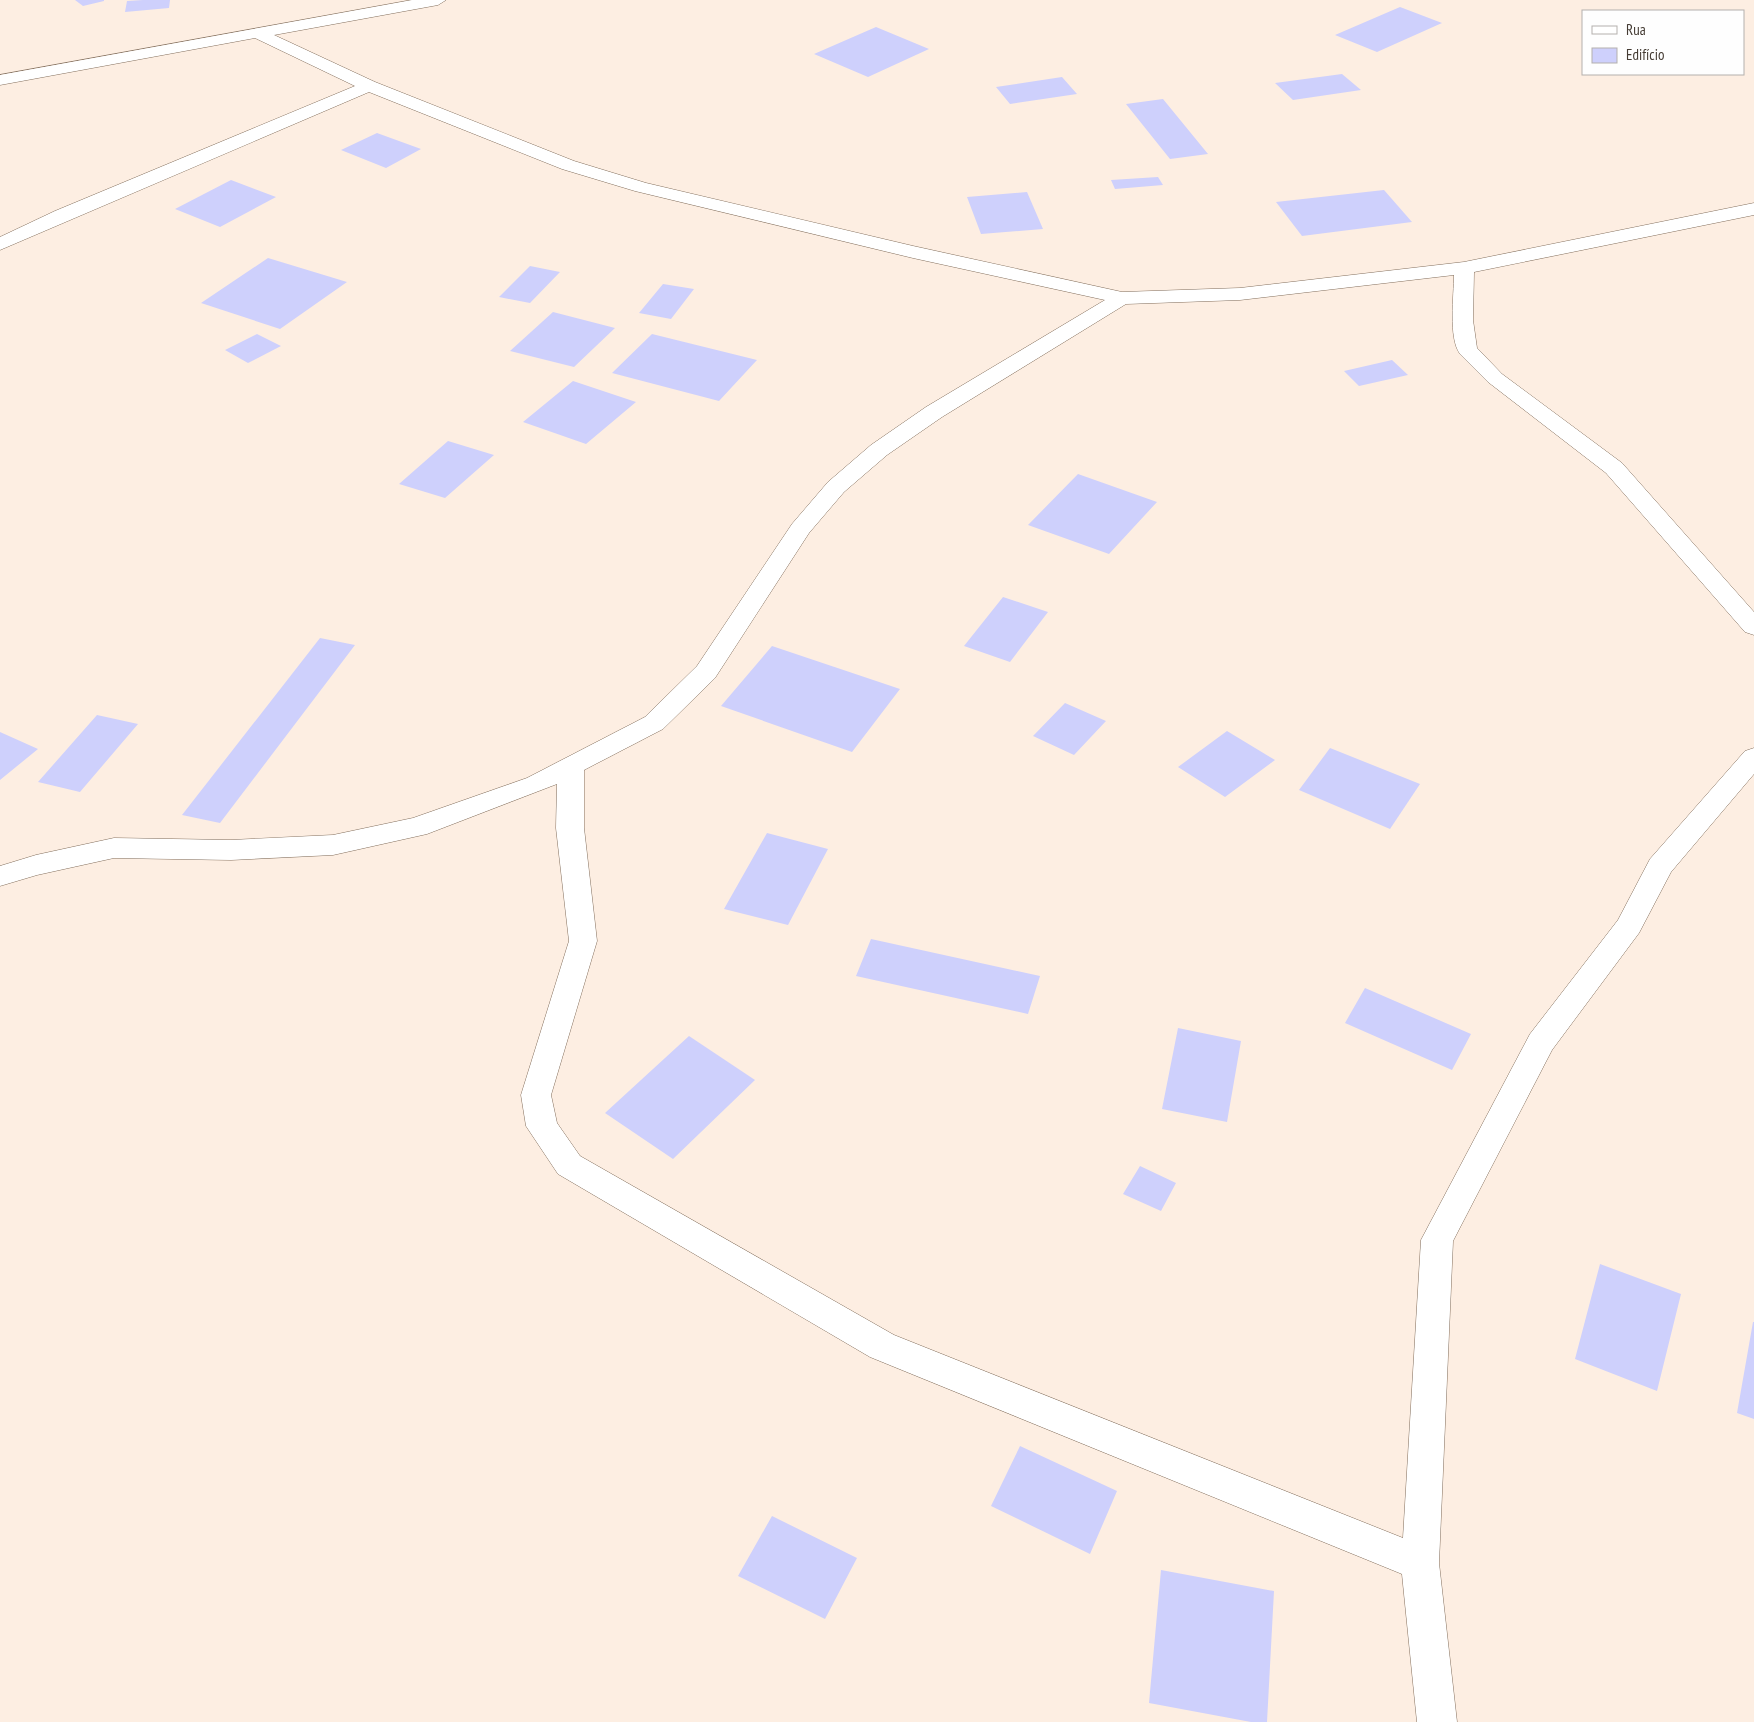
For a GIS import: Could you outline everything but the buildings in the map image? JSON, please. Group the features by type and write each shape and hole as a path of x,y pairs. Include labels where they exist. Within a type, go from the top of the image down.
{"street":[{"path":"0,80 259,34 381,4 438,0"},
{"path":"259,34 369,86 568,165 642,187 913,252 1122,298 1240,294 1464,268 1754,209"},
{"path":"0,244 62,214 369,86"},
{"path":"1464,268 1463,320 1467,350 1495,378 1614,468 1754,627"},
{"path":"0,876 36,865 114,848 231,850 332,845 417,827 536,784 571,766 654,723 706,672 800,529 836,487 879,450 934,412 1122,298"},
{"path":"1437,1722 1420,1563 1437,1240 1541,1042 1629,926 1660,866 1754,757"},
{"path":"571,766 570,828 584,941 559,1014 536,1095 542,1126 569,1165 882,1346 1420,1563"}]}
